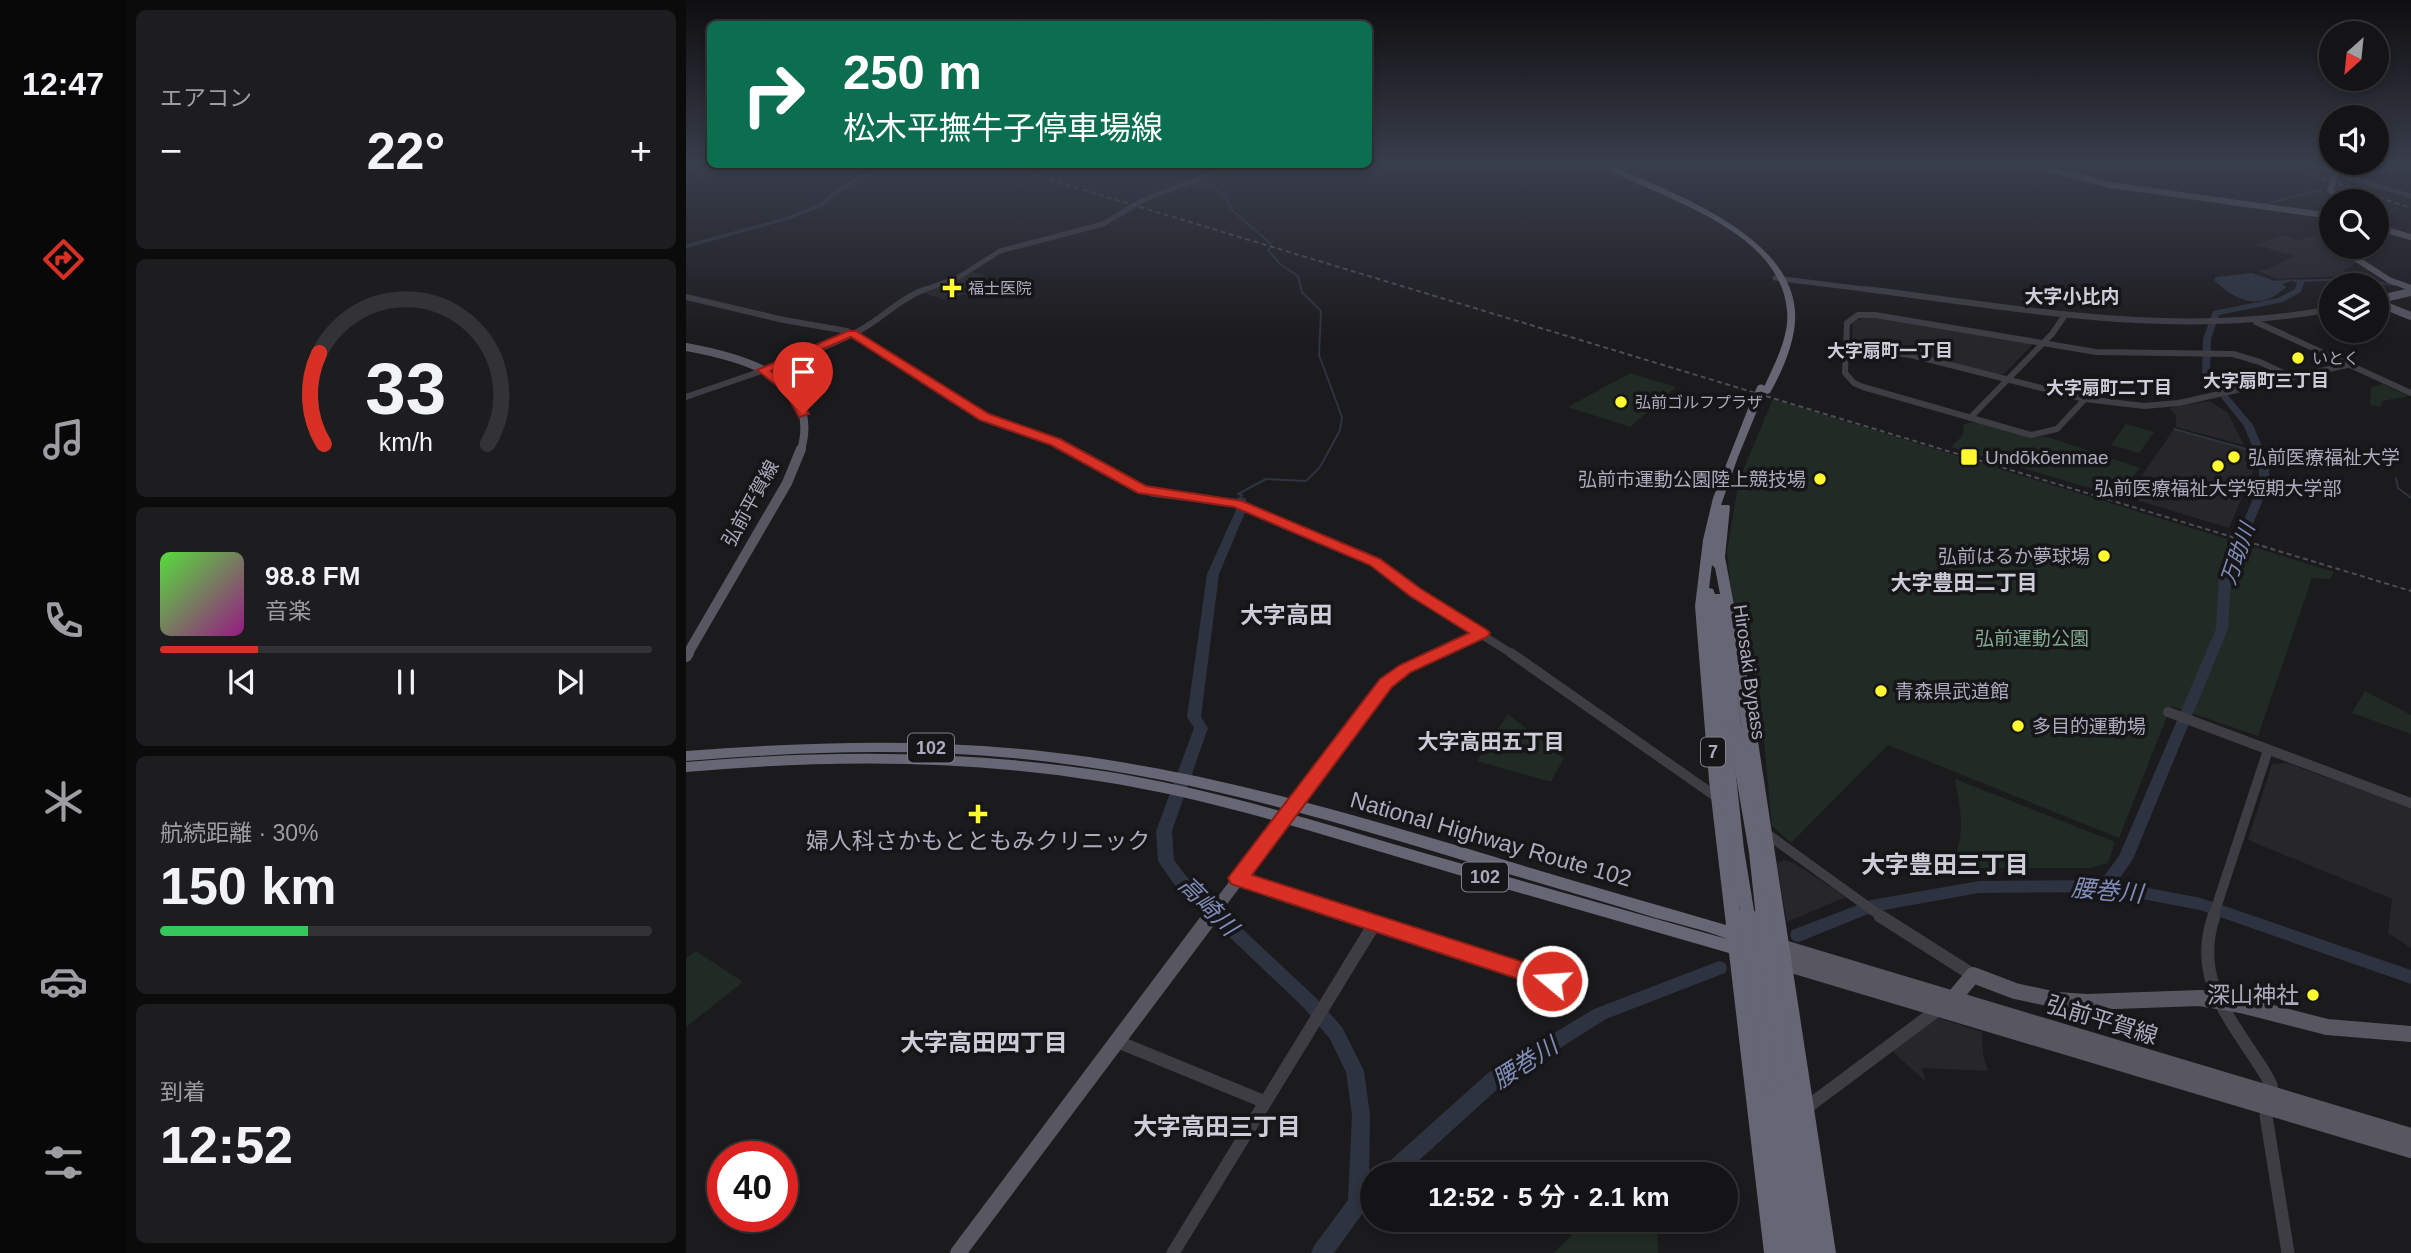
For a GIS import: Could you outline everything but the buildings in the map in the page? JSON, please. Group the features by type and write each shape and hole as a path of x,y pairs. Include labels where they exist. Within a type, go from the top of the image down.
{"highway":[{"name":"Hirosaki Bypass","path":"1719,223 1754,251 1778,278"},
{"name":"Hirosaki Bypass","path":"1724,223 1754,245 1788,291 1791,319 1780,360 1763,394 1734,473 1713,556 1730,729 1756,852 1792,1253"},
{"name":"7","path":"1713,556 1701,606 1718,797 1774,1253"},
{"name":"7","path":"1713,556 1745,702 1826,1253"},
{"name":"National Highway Route 102","path":"686,756 786,749 945,749 1098,764 1289,811 1781,954"},
{"name":"National Highway Route 102","path":"686,767 836,758 917,760 1054,769 1172,784"},
{"name":"Hirosaki Bypass","path":"1778,1082 1808,1253"}],"main road":[{"path":"2389,231 2411,237"},
{"path":"2356,259 2411,290"},
{"path":"2389,297 2411,290"},
{"path":"2389,307 2411,316"},
{"name":"弘前平賀線","path":"686,347 719,354 763,370 790,390 800,405 805,424 803,440 787,483 686,656"},
{"path":"958,1253 1289,811"},
{"name":"弘前平賀線","path":"1781,954 2271,1101 2411,1136"},
{"path":"1946,1004 1973,975 2022,994 2048,999 2086,1002 2183,997 2217,1000 2316,1026 2345,1031 2411,1034"},
{"name":"弘前平賀線","path":"2271,1101 2411,1150"}],"street":[{"path":"686,397 763,370 852,333 912,294 960,277 1000,251 1104,223"},
{"path":"1778,278 2136,322 2255,322 2319,311"},
{"path":"686,297 784,320 840,328 984,417 1056,442 1129,484 1153,493 1241,505 1375,562 1415,593 1482,633 1718,797 1880,916 1938,956 1973,975"},
{"path":"2085,400 2060,429 2050,434 2023,433 1854,383 1845,373 1847,323 1854,317 1869,314 2119,354 2213,353 2246,357 2292,377"},
{"path":"1970,418 2066,315"},
{"path":"2255,322 2411,393"},
{"path":"1847,348 1924,357 2085,400 2121,405 2160,406 2347,365"},
{"path":"1289,811 1386,683 1405,668 1482,633"},
{"path":"2172,714 2411,803"},
{"path":"2268,750 2206,939 2206,967 2217,1000 2269,1080 2271,1101 2266,1116 2288,1253"},
{"path":"1238,878 1560,983"},
{"path":"1173,1253 1375,923"},
{"path":"1806,1108 1946,1004"},
{"path":"1116,1041 1265,1101"}],"shaded area":[{"path":"2319,234 2319,259 2353,259 2358,262 2343,271 2350,273 2319,273 2319,277 2277,279 2258,271 2294,256 2255,245 2283,235 2297,240"},
{"name":"福士医院","path":"971,272 987,275 964,285 977,291 944,300 922,292"},
{"path":"1868,317 2032,345 2004,374 1998,374 1908,352 1852,344 1853,322"},
{"path":"2209,401 2228,413 2244,445 2176,427 2176,416 2169,408"},
{"path":"2174,429 2251,451 2256,465 2229,528 2127,497"},
{"path":"2287,763 2411,808 2411,948 2388,933 2392,899 2248,840 2272,764"},
{"path":"1784,860 1794,863 1846,897 1787,922 1777,864"},
{"path":"1936,1017 1982,1032 1983,1055 1988,1071 1922,1068 1926,1082 1892,1051"}],"green space":[{"path":"1630,373 1676,387 1630,427 1568,407"},
{"path":"2382,384 2409,396 2382,401 2381,407 2370,405 2371,388"},
{"name":"弘前運動公園","path":"1773,399 2334,572 2330,579 2312,578 2258,736 2171,706 2119,838 1888,745 1791,843 1772,826 1759,688 1733,614 1727,551 1739,480"},
{"path":"1976,422 2030,436 2048,437 2140,468 2117,496 1951,447 1963,435 1964,424"},
{"path":"2126,424 2154,432 2139,453 2111,445"},
{"path":"2365,691 2411,715 2411,734 2352,713"},
{"path":"1508,714 1564,758 1551,782 1477,761"},
{"path":"1955,779 2115,842 2108,863 2090,868 1976,868 1944,872 1938,867 1941,860 1957,851 1961,833"},
{"path":"696,951 743,982 686,1027 686,958"},
{"path":"1575,1232 1657,1232 1658,1253 1554,1253"}],"water":[{"path":"2252,273 2275,281 2298,279 2282,284 2286,287 2278,294 2260,301 2233,295 2214,280 2216,277"}],"waterway":[{"path":"686,246 769,223"},
{"path":"1247,223 1271,244"},
{"path":"1242,495 1238,494 1266,479 1306,481 1320,467 1340,430 1342,417 1319,355 1321,311 1302,292 1298,276 1280,264 1268,250 1270,248"},
{"path":"2294,281 2354,279 2394,285"},
{"name":"万助川","path":"2105,886 2125,859 2222,629 2225,577 2264,485 2264,463 2248,425 2206,374 2207,339 2216,313 2280,300 2298,290 2301,281"},
{"path":"2174,429 2257,452"},
{"path":"2396,478 2398,488 2411,498"},
{"name":"高崎川","path":"1241,499 1241,510 1213,574 1194,717 1201,728 1164,831 1166,861 1180,880 1310,1003 1336,1033 1355,1071 1361,1115 1358,1203"},
{"name":"腰巻川","path":"1798,935 1871,906 1979,887 2105,886"},
{"name":"腰巻川","path":"2105,886 2201,904 2411,977"},
{"name":"腰巻川","path":"1403,1162 1495,1079 1600,1014 1719,968"},
{"name":"腰巻川","path":"1321,1253 1358,1203"}],"railway":[{"path":"1195,223 2411,591"}],"place":[{"name":"福士医院","path":"952,288"},
{"name":"いとく","path":"2298,358"},
{"name":"弘前ゴルフプラザ","path":"1621,402"},
{"name":"Undōkōenmae","path":"1969,457"},
{"name":"弘前医療福祉大学","path":"2234,457"},
{"name":"弘前医療福祉大学短期大学部","path":"2218,466"},
{"name":"弘前市運動公園陸上競技場","path":"1820,479"},
{"name":"弘前はるか夢球場","path":"2104,556"},
{"name":"青森県武道館","path":"1881,691"},
{"name":"多目的運動場","path":"2018,726"},
{"name":"婦人科さかもとともみクリニック","path":"978,814"},
{"name":"深山神社","path":"2313,995"}],"district":[{"name":"大字小比内","path":"2072,296"},
{"name":"大字扇町一丁目","path":"1890,351"},
{"name":"大字扇町三丁目","path":"2266,381"},
{"name":"大字扇町二丁目","path":"2109,388"},
{"name":"大字豊田二丁目","path":"1964,583"},
{"name":"大字高田","path":"1286,615"},
{"name":"大字高田五丁目","path":"1491,742"},
{"name":"大字豊田三丁目","path":"1945,865"},
{"name":"大字高田四丁目","path":"984,1043"},
{"name":"大字高田三丁目","path":"1217,1127"}],"route":[{"path":"803,414 790,390 763,370 852,333 984,417 1056,442 1143,490 1237,503 1375,562 1415,593 1482,633 1405,668 1386,683 1238,878 1552,981"}]}
